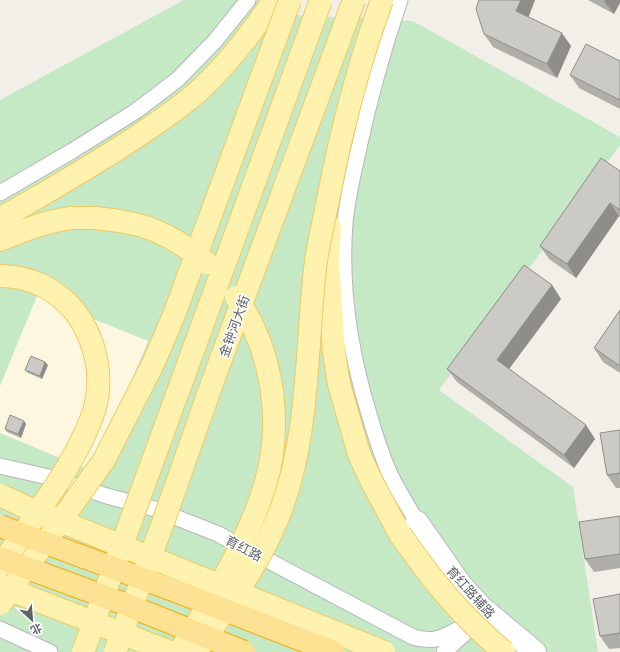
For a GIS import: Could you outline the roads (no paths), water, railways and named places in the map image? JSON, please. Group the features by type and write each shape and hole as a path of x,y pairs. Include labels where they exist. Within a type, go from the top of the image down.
{"highway":[{"path":"0,526 173,590 333,652"},
{"path":"0,558 244,652"}],"main road":[{"path":"0,219 118,150 175,110 203,86 254,30 274,0"},
{"path":"0,604 104,460 153,364 174,315 290,0"},
{"path":"83,652 321,0"},
{"name":"金钟河大街","path":"115,652 165,517 211,386 354,0"},
{"path":"196,652 250,571 267,541 282,508 292,474 299,438 305,388 316,260 334,165 356,76 382,0"},
{"path":"334,165 328,262 334,353 339,384 359,454 373,484 397,528 424,569 458,610 504,652"},
{"path":"0,240 48,223 72,218 94,218 126,222 148,227 170,236 214,269 234,294 256,332 271,385 273,408 271,460 265,485 252,523 228,570 179,652"},
{"path":"0,276 23,278 36,283 59,295 70,305 82,321 90,337 98,372 94,410 77,447 46,500 0,566"},
{"path":"0,495 28,508 384,652"},
{"name":"育红路辅路","path":"417,522 461,585 505,628 535,652"},
{"path":"0,586 170,652"}],"street":[{"path":"0,193 136,111 172,83 215,41 248,0"},
{"path":"400,0 365,117 350,188 345,222 345,280 350,331 356,367 372,425 390,474 417,522"},
{"name":"育红路","path":"0,466 53,478 107,496 155,509 211,531 321,587 413,637 423,640 435,640 445,637 460,628 475,623 488,622 505,628"},
{"path":"444,652 475,623 477,613 474,598"},
{"path":"0,629 50,652"},
{"path":"400,630 418,652"}]}
